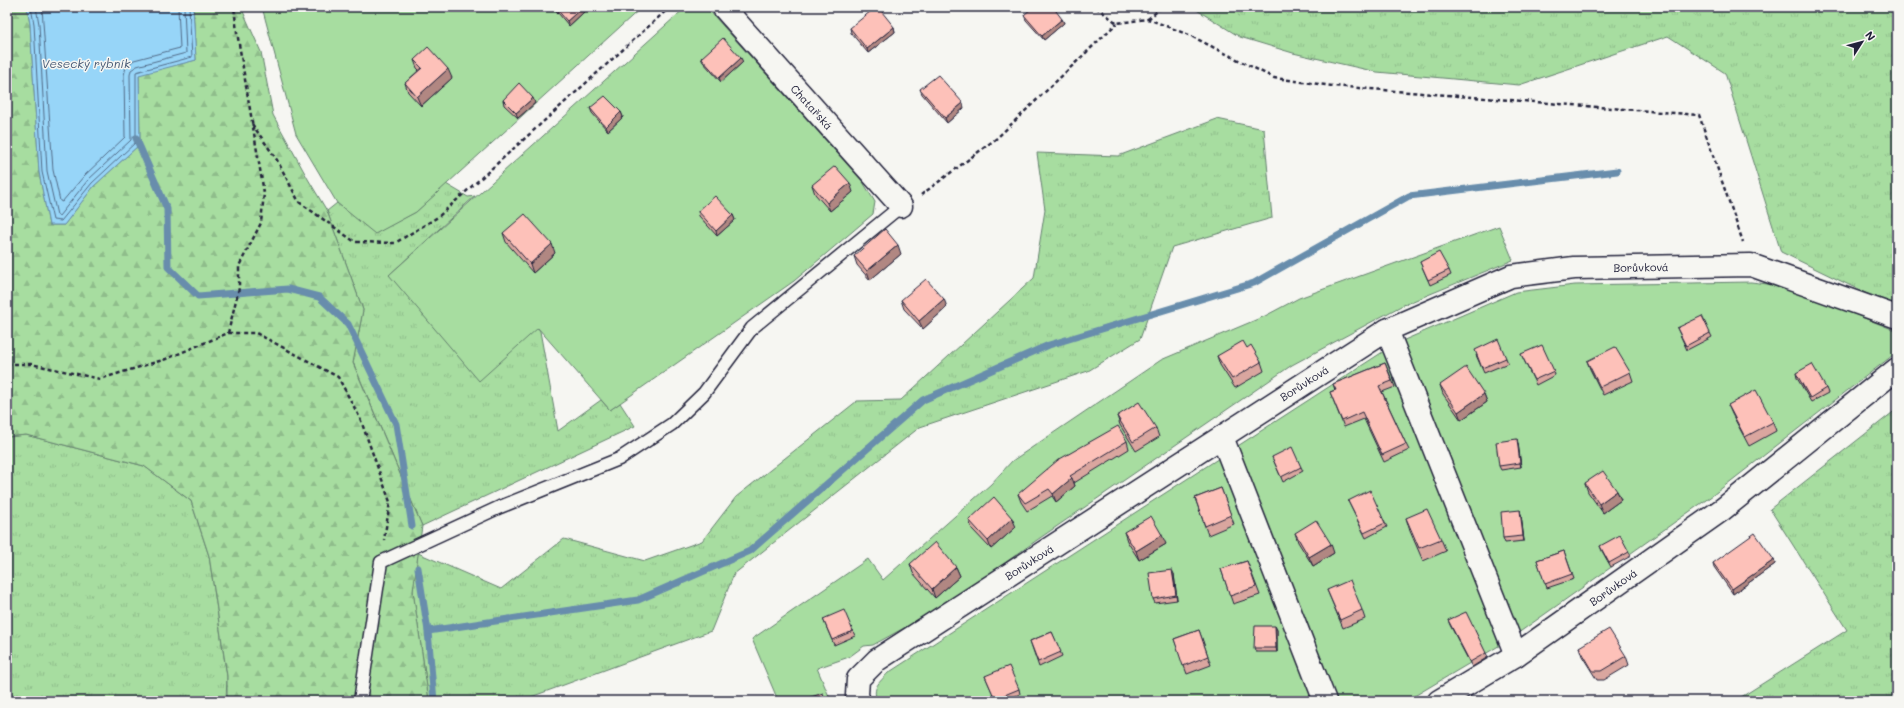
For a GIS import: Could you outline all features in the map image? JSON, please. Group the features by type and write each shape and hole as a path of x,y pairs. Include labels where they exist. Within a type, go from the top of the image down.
{"street":[{"name":"Chatařská","path":"723,7 901,206"},
{"name":"Borůvková","path":"859,701 857,695 858,679 878,660 1387,330 1511,276 1574,268 1751,265 1897,317"},
{"path":"1387,330 1516,655"},
{"name":"Borůvková","path":"1439,701 1516,655 1723,509 1897,369"},
{"path":"1222,437 1325,701"}],"lane":[{"path":"360,701 381,562 500,507 619,459 672,424 704,393 752,328 901,206"}],"path":[{"path":"228,334 239,288 239,266 261,223 264,193 234,7"},
{"path":"252,124 277,160 299,202 355,242 395,244 438,217 670,7"},
{"path":"1096,7 1117,23"},
{"path":"1148,19 1162,7"},
{"path":"901,206 920,196 997,138 1117,23 1148,19 1189,35 1274,78 1333,86 1700,115 1751,265"},
{"path":"7,364 31,364 100,379 166,359 228,334 256,333 338,377 360,418 390,502 381,562"}],"green space":[{"path":"7,7 27,7 30,24 39,172 49,225 64,225 94,186 140,144 139,74 196,60 193,7 241,7 261,52 273,115 327,211 363,310 353,363 422,526 413,591 429,701 227,701 227,676 209,556 191,501 144,466 26,435 7,437"},
{"path":"262,7 642,7 416,212 375,234 337,203 296,134"},
{"path":"686,7 706,7 863,182 875,202 873,214 794,281 610,410 538,328 479,381 389,275"},
{"path":"1192,7 1897,7 1897,306 1878,299 1781,252 1725,73 1668,36 1519,85 1377,72 1293,53 1240,37"},
{"path":"1217,119 1264,129 1272,218 1172,247 1140,339 1088,371 920,427 734,574 711,631 520,701 429,701 413,591 418,553 501,589 564,539 645,561 702,541 736,497 857,401 901,400 1034,278 1045,210 1037,153 1118,156"},
{"path":"446,184 468,197 475,196 389,275 538,328 540,331 558,431 601,400 610,410 620,403 635,426 422,526 353,362 363,310 327,211 337,203 375,233 416,212"},
{"path":"1499,226 1513,260 1401,306 1292,365 974,585 924,617 873,645 864,646 849,657 817,668 831,701 771,701 777,698 752,639 868,559 883,580 991,484 1012,461 1161,360 1265,316 1299,298"},
{"path":"1751,282 1784,286 1897,331 1897,352 1713,495 1507,641 1406,701 877,701 875,692 877,686 888,673 1395,344 1516,292 1575,285"},
{"path":"1897,409 1897,701 1735,701 1847,630 1770,509"},
{"path":"26,435 144,466 191,501 209,556 227,677 226,701 7,701 7,437"}],"water":[{"name":"Vesecký rybník","path":"27,7 193,7 196,60 139,75 140,144 94,186 64,225 49,225 39,172 30,24"}],"building":[{"path":"555,7 583,7 567,21"},
{"path":"878,7 894,27 867,49 850,28"},
{"path":"1033,7 1053,7 1062,19 1042,36 1024,15"},
{"path":"723,38 741,58 719,78 701,58"},
{"path":"428,47 448,69 417,97 405,83 422,68 414,60"},
{"path":"938,75 963,103 945,118 920,89"},
{"path":"519,83 533,98 516,113 503,100"},
{"path":"605,96 621,112 606,127 590,108"},
{"path":"835,166 850,183 827,203 812,185"},
{"path":"715,196 733,215 716,231 698,211"},
{"path":"525,214 552,244 530,264 503,233"},
{"path":"885,229 898,245 867,271 854,256"},
{"path":"1439,252 1449,270 1428,280 1420,262"},
{"path":"926,279 944,299 919,321 901,300"},
{"path":"1702,316 1710,333 1686,346 1677,328"},
{"path":"1498,339 1506,358 1482,368 1475,350"},
{"path":"1243,341 1247,348 1251,345 1261,362 1232,379 1217,356"},
{"path":"1542,345 1554,371 1534,380 1521,354"},
{"path":"1615,347 1630,372 1600,387 1587,361"},
{"path":"1385,363 1392,381 1379,386 1406,444 1382,455 1362,412 1342,421 1330,392 1336,390 1333,384"},
{"path":"1812,364 1826,388 1810,398 1796,373"},
{"path":"1466,367 1484,394 1458,412 1440,385"},
{"path":"1756,390 1773,422 1745,437 1728,405"},
{"path":"1139,402 1156,428 1133,442 1117,416"},
{"path":"1118,426 1127,441 1070,476 1072,478 1053,494 1049,489 1025,503 1018,494 1058,460"},
{"path":"1517,439 1520,463 1499,466 1496,442"},
{"path":"1292,447 1301,467 1281,477 1272,457"},
{"path":"1603,471 1617,491 1599,504 1585,483"},
{"path":"1221,488 1231,515 1205,526 1195,498"},
{"path":"1370,490 1385,523 1364,533 1348,501"},
{"path":"994,497 1012,518 988,541 969,520"},
{"path":"1427,509 1441,539 1419,548 1406,518"},
{"path":"1520,510 1523,536 1503,538 1501,512"},
{"path":"1151,516 1162,535 1136,551 1124,532"},
{"path":"1316,520 1331,544 1309,557 1295,533"},
{"path":"1755,533 1774,560 1732,589 1713,563"},
{"path":"1620,535 1629,552 1609,563 1600,546"},
{"path":"935,542 956,567 932,589 910,564"},
{"path":"1564,551 1572,574 1545,584 1537,560"},
{"path":"1247,561 1256,587 1230,596 1221,569"},
{"path":"1172,570 1176,595 1153,599 1149,573"},
{"path":"1350,580 1362,610 1340,620 1327,590"},
{"path":"844,610 853,631 832,640 823,619"},
{"path":"1466,612 1486,653 1470,662 1448,620"},
{"path":"1255,626 1275,626 1276,648 1254,648"},
{"path":"1609,629 1626,656 1601,671 1593,671 1579,647"},
{"path":"1199,630 1208,656 1183,666 1174,639"},
{"path":"1052,632 1061,652 1038,662 1030,641"},
{"path":"1009,666 1019,689 995,699 985,676"},
{"path":"823,693 825,701 799,701"}],"waterway":[{"path":"136,138 167,209 168,267 198,296 288,289 319,297 348,324 396,424 412,526"},
{"path":"428,631 638,600 750,551 923,400 1049,345 1254,283 1409,196 1617,171"},
{"path":"418,568 428,631 434,701"}]}
